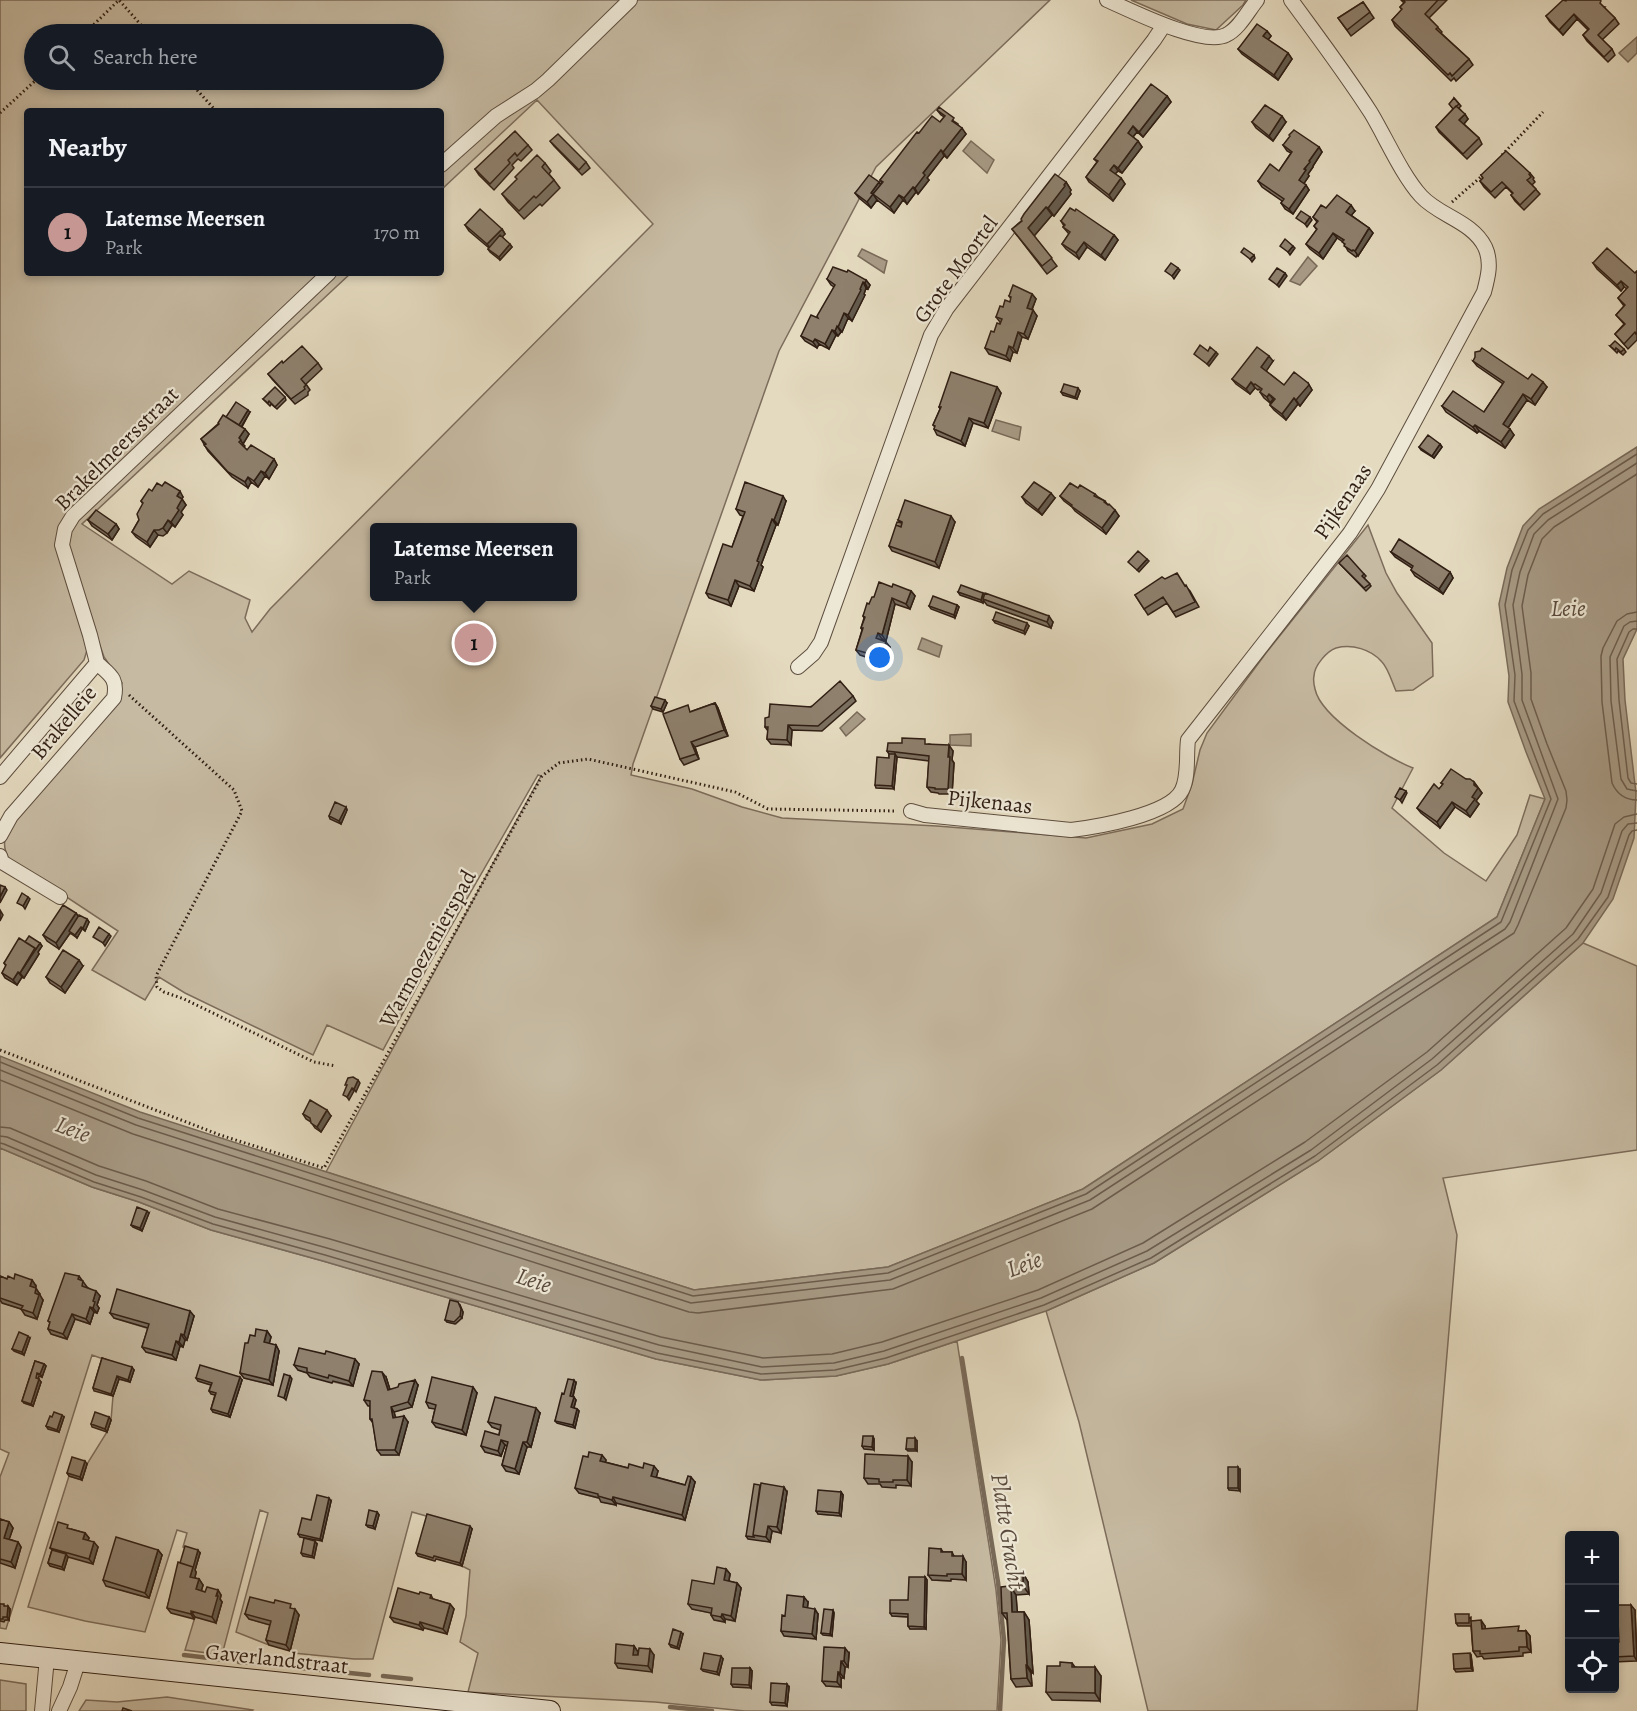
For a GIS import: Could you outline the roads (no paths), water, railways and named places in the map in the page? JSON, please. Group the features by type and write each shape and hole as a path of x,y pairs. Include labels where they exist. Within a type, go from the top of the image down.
{"main road":[{"name":"Gaverlandstraat","path":"0,1653 550,1711"}],"street":[{"path":"444,162 496,116 548,80 630,0"},
{"path":"1107,0 1164,25 1210,38 1226,35 1233,30 1257,0"},
{"name":"Pijkenaas","path":"911,811 925,815 1071,830 1138,816 1178,797 1185,780 1188,740 1364,512 1484,292 1489,266 1485,247 1478,236 1421,196 1371,113 1291,0"},
{"name":"Grote Moortel","path":"798,667 813,654 821,642 931,335 947,308 1164,25"},
{"name":"Brakelmeersstraat","path":"97,663 62,545 65,529 73,516 326,276"},
{"path":"0,777 97,663"},
{"name":"Brakelleie","path":"0,836 10,816 114,698 115,682 109,673 97,663"},
{"path":"0,856 2,862 60,897"},
{"path":"42,1711 47,1658"},
{"path":"59,1711 78,1662"}],"water":[{"path":"1637,37 1637,53 1628,62 1619,53"},
{"path":"971,141 994,160 987,173 963,151"},
{"path":"862,249 887,261 884,273 858,256"},
{"path":"1308,257 1317,266 1300,285 1290,281"},
{"path":"996,420 1021,427 1019,440 992,431"},
{"name":"Leie","path":"1637,447 1637,629 1623,659 1625,700 1636,793 1634,838 1613,899 1583,943 1441,1070 1318,1161 1154,1263 1046,1311 888,1364 836,1376 761,1380 656,1359 211,1230 139,1202 92,1187 0,1148 0,1056 140,1112 694,1290 888,1267 1083,1189 1497,917 1545,799 1508,702 1509,676 1499,604 1507,568 1523,526 1539,509"},
{"path":"922,638 942,646 939,657 918,649"},
{"path":"857,712 865,719 846,736 840,728"},
{"path":"971,734 971,746 950,745 950,735"}],"waterway":[{"name":"Platte Gracht","path":"962,1358 998,1582 1004,1640 1000,1711"},
{"path":"184,1655 226,1660"},
{"path":"239,1662 289,1666"},
{"path":"302,1668 369,1675"},
{"path":"383,1676 411,1679"},
{"path":"670,1707 712,1711"}],"place":[{"name":"Latemse Meersen","path":"474,643"}]}
